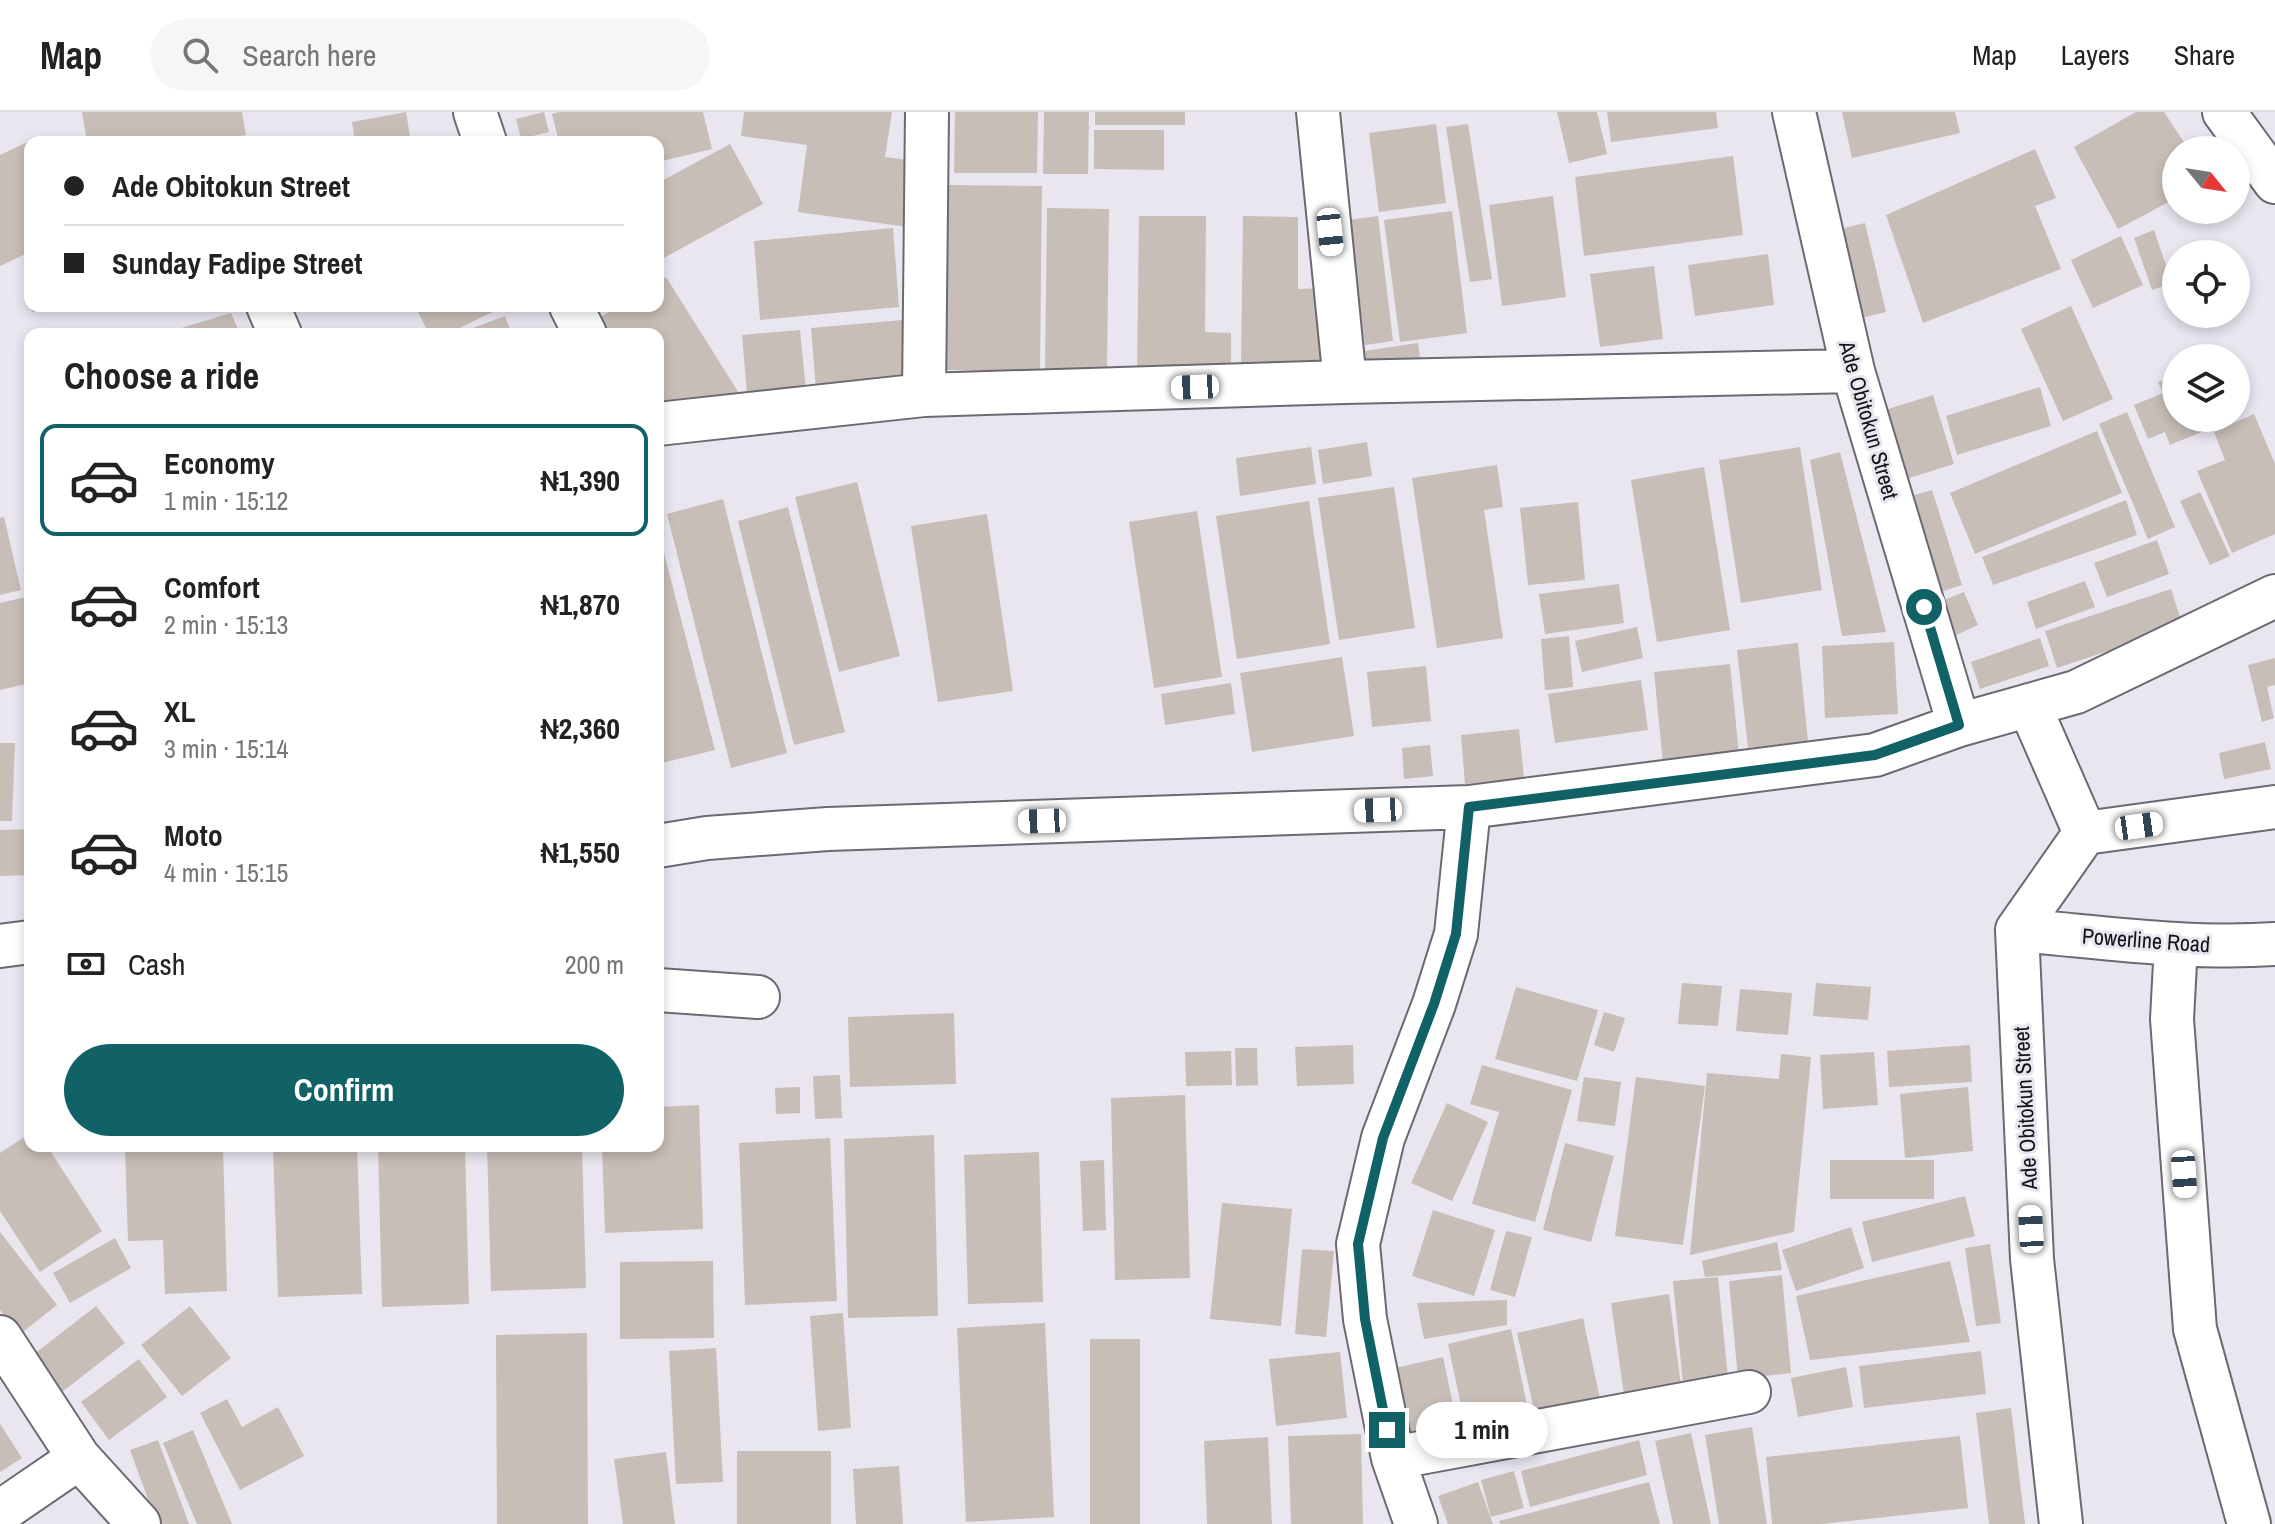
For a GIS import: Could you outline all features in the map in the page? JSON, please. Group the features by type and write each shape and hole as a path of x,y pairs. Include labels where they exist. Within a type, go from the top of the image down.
{"street":[{"path":"475,112 483,136"},
{"path":"924,395 927,112"},
{"path":"1318,112 1345,382"},
{"name":"Ade Obitokun Street","path":"1794,112 1853,371 1959,725"},
{"path":"2224,112 2275,182"},
{"path":"664,423 924,395 1853,371"},
{"path":"664,845 707,838 828,829 1469,807 1875,755 1959,725 2076,692 2275,596"},
{"path":"2029,705 2085,833"},
{"path":"1416,1524 1393,1458 1365,1319 1358,1244 1383,1138 1434,1004 1456,934 1469,807"},
{"path":"2017,930 2085,833 2275,807"},
{"name":"Ade Obitokun Street","path":"2017,930 2032,1259 2061,1524"},
{"name":"Powerline Road","path":"2017,930 2176,944 2275,944"},
{"path":"0,946 24,943"},
{"path":"2176,944 2172,1019 2195,1329 2249,1524"},
{"path":"664,990 758,997"},
{"path":"0,1337 79,1458 139,1524"},
{"path":"1393,1458 1749,1392"},
{"path":"0,1512 79,1458"}],"building":[{"path":"82,112 242,112 246,135 240,136 86,136"},
{"path":"406,112 410,136 354,136 352,122"},
{"path":"544,112 549,132 520,136 516,119"},
{"path":"703,112 712,149 664,161 664,136 558,136 552,114"},
{"path":"744,112 892,112 885,157 917,161 908,227 798,212 807,145 741,136"},
{"path":"955,112 1038,112 1037,173 954,173"},
{"path":"1044,112 1089,112 1088,174 1043,174"},
{"path":"1095,112 1185,112 1185,125 1095,125"},
{"path":"1557,112 1597,112 1607,154 1569,163"},
{"path":"1607,112 1716,112 1718,128 1611,142"},
{"path":"1842,112 1955,112 1960,133 1852,158"},
{"path":"2136,112 2164,112 2180,136 2162,136 2162,205 2118,229 2074,147"},
{"path":"1436,124 1446,203 1379,212 1369,133"},
{"path":"1468,124 1492,279 1470,282 1446,127"},
{"path":"1094,130 1164,130 1164,170 1094,169"},
{"path":"24,144 24,255 0,266 0,155"},
{"path":"730,144 763,204 664,258 664,180"},
{"path":"2035,149 2056,198 2035,206 2061,269 1923,323 1886,215"},
{"path":"1733,156 1743,235 1584,256 1575,177"},
{"path":"947,185 1042,186 1040,371 945,370"},
{"path":"1553,196 1566,297 1502,306 1489,205"},
{"path":"1047,208 1109,209 1107,371 1045,370"},
{"path":"1452,211 1467,333 1400,342 1384,220"},
{"path":"1139,216 1206,216 1205,332 1231,333 1231,376 1137,375"},
{"path":"1243,216 1298,217 1298,289 1324,288 1323,366 1241,365"},
{"path":"1378,216 1393,341 1365,345 1349,220"},
{"path":"1865,223 1886,312 1849,321 1828,232"},
{"path":"893,228 899,307 760,320 754,241"},
{"path":"2154,230 2162,254 2162,286 2152,290 2134,238"},
{"path":"2121,236 2143,285 2093,308 2071,260"},
{"path":"1768,254 1774,305 1695,316 1688,265"},
{"path":"1654,266 1663,339 1600,347 1590,274"},
{"path":"664,278 742,398 712,417 700,397 664,420 664,328 603,328 598,319 609,312 664,312"},
{"path":"2071,306 2113,399 2063,421 2021,329"},
{"path":"418,312 493,312 459,328 426,328"},
{"path":"231,313 237,328 182,328"},
{"path":"505,316 510,328 473,328"},
{"path":"903,320 909,394 816,390 811,328"},
{"path":"800,330 807,401 748,406 742,335"},
{"path":"1418,343 1421,365 1359,373 1357,352"},
{"path":"2040,387 2051,426 1957,455 1946,416"},
{"path":"2162,393 2162,432 2165,432 2148,439 2134,405"},
{"path":"1933,395 1954,464 1890,484 1869,415"},
{"path":"2127,412 2175,527 2148,539 2099,424"},
{"path":"2254,414 2275,464 2275,534 2232,553 2197,471 2225,460 2214,432 2250,432 2250,416"},
{"path":"2097,431 2122,493 1975,554 1950,493"},
{"path":"2165,432 2202,432 2170,445"},
{"path":"1367,442 1372,476 1323,484 1318,450"},
{"path":"1311,447 1316,484 1240,496 1236,458"},
{"path":"1800,447 1822,590 1741,603 1719,460"},
{"path":"1840,452 1886,632 1842,636 1810,460"},
{"path":"1497,465 1503,507 1484,510 1503,638 1437,648 1412,478"},
{"path":"1704,467 1730,630 1657,642 1631,480"},
{"path":"857,482 900,656 839,672 795,497"},
{"path":"1394,487 1415,628 1339,640 1318,498"},
{"path":"1932,490 1962,585 1928,596 1898,500"},
{"path":"2200,492 2230,556 2210,565 2180,501"},
{"path":"723,499 787,753 731,768 667,514"},
{"path":"2126,500 2137,535 1993,585 1982,557"},
{"path":"1309,501 1330,644 1237,659 1216,516"},
{"path":"1578,502 1585,580 1528,585 1520,508"},
{"path":"788,507 845,732 794,745 738,521"},
{"path":"1197,511 1222,677 1154,688 1129,522"},
{"path":"987,514 1013,691 938,702 911,526"},
{"path":"4,517 21,590 0,595 0,518"},
{"path":"2157,540 2169,574 2107,597 2094,563"},
{"path":"664,553 715,750 664,763"},
{"path":"2085,581 2095,607 2036,629 2027,602"},
{"path":"1619,584 1624,623 1545,634 1539,594"},
{"path":"2171,589 2183,626 2057,668 2045,631"},
{"path":"1964,592 1978,625 1954,636 1939,602"},
{"path":"24,597 24,684 0,690 0,603"},
{"path":"1637,627 1643,658 1582,672 1575,641"},
{"path":"1569,636 1573,687 1545,690 1541,639"},
{"path":"2040,638 2049,666 1980,689 1971,662"},
{"path":"1894,642 1898,714 1825,718 1822,646"},
{"path":"1798,643 1808,741 1748,748 1737,650"},
{"path":"1342,657 1354,736 1252,752 1240,673"},
{"path":"2275,658 2275,685 2267,687 2274,718 2262,722 2248,665"},
{"path":"1730,664 1739,754 1663,763 1654,672"},
{"path":"1426,666 1431,721 1372,727 1367,672"},
{"path":"1641,680 1648,730 1555,743 1548,694"},
{"path":"1231,683 1235,714 1165,725 1161,694"},
{"path":"1519,729 1524,778 1465,784 1461,735"},
{"path":"2265,742 2271,769 2224,779 2219,753"},
{"path":"0,743 15,743 12,821 0,821"},
{"path":"1430,745 1433,776 1404,779 1402,748"},
{"path":"24,829 24,875 0,876 0,830"},
{"path":"1682,983 1722,986 1718,1026 1678,1024"},
{"path":"1816,983 1871,987 1868,1020 1813,1016"},
{"path":"1516,987 1598,1010 1577,1081 1495,1059"},
{"path":"1740,989 1792,993 1788,1035 1736,1031"},
{"path":"1604,1012 1625,1018 1614,1052 1594,1045"},
{"path":"954,1013 956,1084 850,1087 848,1017"},
{"path":"1353,1045 1354,1084 1297,1086 1295,1047"},
{"path":"1970,1045 1972,1082 1889,1087 1887,1051"},
{"path":"1235,1048 1257,1048 1258,1085 1236,1086"},
{"path":"1231,1051 1232,1085 1186,1086 1185,1052"},
{"path":"1874,1052 1878,1105 1823,1109 1820,1055"},
{"path":"1781,1054 1811,1057 1794,1232 1690,1255 1707,1073 1779,1079"},
{"path":"1482,1065 1572,1090 1535,1222 1472,1204 1499,1112 1470,1104"},
{"path":"840,1075 842,1118 815,1119 813,1076"},
{"path":"1584,1077 1621,1082 1615,1126 1577,1121"},
{"path":"1636,1077 1705,1086 1683,1245 1615,1236"},
{"path":"800,1087 800,1113 776,1114 775,1088"},
{"path":"1968,1087 1973,1151 1905,1158 1900,1094"},
{"path":"1185,1095 1190,1278 1115,1280 1111,1098"},
{"path":"1447,1103 1488,1122 1452,1201 1411,1183"},
{"path":"699,1105 703,1229 605,1233 602,1152 664,1152 664,1107"},
{"path":"934,1135 938,1316 848,1318 844,1139"},
{"path":"24,1137 24,1152 51,1152 102,1231 40,1272 0,1211 0,1153"},
{"path":"830,1138 837,1301 745,1305 739,1143"},
{"path":"1565,1143 1614,1156 1591,1242 1543,1230"},
{"path":"125,1152 223,1152 227,1291 165,1294 163,1240 128,1241"},
{"path":"273,1152 357,1152 362,1294 278,1297"},
{"path":"378,1152 465,1152 469,1304 382,1307"},
{"path":"487,1152 582,1152 586,1288 491,1291"},
{"path":"1039,1152 1043,1302 968,1304 964,1155"},
{"path":"1104,1160 1106,1230 1083,1231 1080,1161"},
{"path":"1830,1160 1934,1160 1934,1199 1830,1199"},
{"path":"1965,1196 1975,1236 1872,1262 1862,1222"},
{"path":"1222,1203 1292,1209 1281,1326 1210,1319"},
{"path":"1433,1210 1495,1230 1474,1296 1412,1276"},
{"path":"1851,1227 1864,1268 1796,1291 1782,1250"},
{"path":"1506,1231 1532,1237 1515,1297 1490,1290"},
{"path":"0,1232 57,1305 19,1335 0,1310"},
{"path":"115,1238 131,1268 70,1303 53,1273"},
{"path":"1777,1242 1782,1270 1705,1277 1702,1261"},
{"path":"1990,1244 2001,1323 1976,1326 1965,1248"},
{"path":"1302,1249 1334,1251 1326,1337 1295,1334"},
{"path":"713,1261 714,1338 620,1339 620,1262"},
{"path":"1950,1261 1970,1342 1810,1360 1796,1296"},
{"path":"1782,1275 1791,1373 1738,1379 1729,1281"},
{"path":"1718,1277 1729,1389 1684,1394 1673,1281"},
{"path":"1669,1294 1683,1401 1626,1409 1611,1303"},
{"path":"1507,1300 1507,1325 1424,1339 1417,1303"},
{"path":"96,1306 125,1343 53,1399 24,1362"},
{"path":"190,1306 231,1358 182,1396 141,1345"},
{"path":"843,1313 851,1428 818,1431 810,1316"},
{"path":"1583,1318 1601,1404 1536,1419 1517,1333"},
{"path":"1045,1323 1054,1517 966,1522 957,1328"},
{"path":"1511,1329 1531,1424 1468,1438 1448,1344"},
{"path":"587,1333 588,1524 497,1524 496,1335"},
{"path":"1090,1339 1140,1339 1140,1524 1090,1524"},
{"path":"716,1348 723,1482 676,1484 669,1351"},
{"path":"1981,1351 1986,1394 1864,1408 1859,1366"},
{"path":"1340,1352 1347,1418 1276,1426 1269,1359"},
{"path":"1443,1357 1460,1438 1408,1449 1391,1369"},
{"path":"139,1359 167,1397 109,1440 81,1402"},
{"path":"1846,1367 1853,1407 1798,1417 1791,1378"},
{"path":"227,1399 242,1427 278,1407 304,1456 240,1490 200,1413"},
{"path":"2011,1408 2025,1524 1989,1524 1976,1413"},
{"path":"0,1424 22,1458 0,1472"},
{"path":"1752,1427 1767,1524 1719,1524 1705,1435"},
{"path":"193,1430 232,1524 197,1524 163,1443"},
{"path":"1691,1433 1711,1524 1673,1524 1655,1441"},
{"path":"1361,1434 1363,1524 1291,1524 1288,1436"},
{"path":"1960,1436 1968,1508 1822,1524 1772,1524 1766,1457"},
{"path":"1268,1437 1272,1524 1207,1524 1204,1441"},
{"path":"158,1440 189,1524 157,1524 130,1450"},
{"path":"1639,1440 1647,1475 1530,1507 1521,1471"},
{"path":"737,1451 831,1451 831,1524 737,1524"},
{"path":"666,1452 675,1524 623,1524 614,1459"},
{"path":"899,1466 903,1524 856,1524 853,1469"},
{"path":"1514,1471 1524,1508 1491,1517 1481,1480"},
{"path":"1478,1482 1493,1524 1448,1524 1438,1496"},
{"path":"1649,1482 1660,1524 1500,1524 1499,1521"}],"route":[{"path":"1387,1430 1365,1319 1358,1244 1383,1138 1434,1004 1456,934 1469,807 1875,755 1959,725 1924,607"}]}
